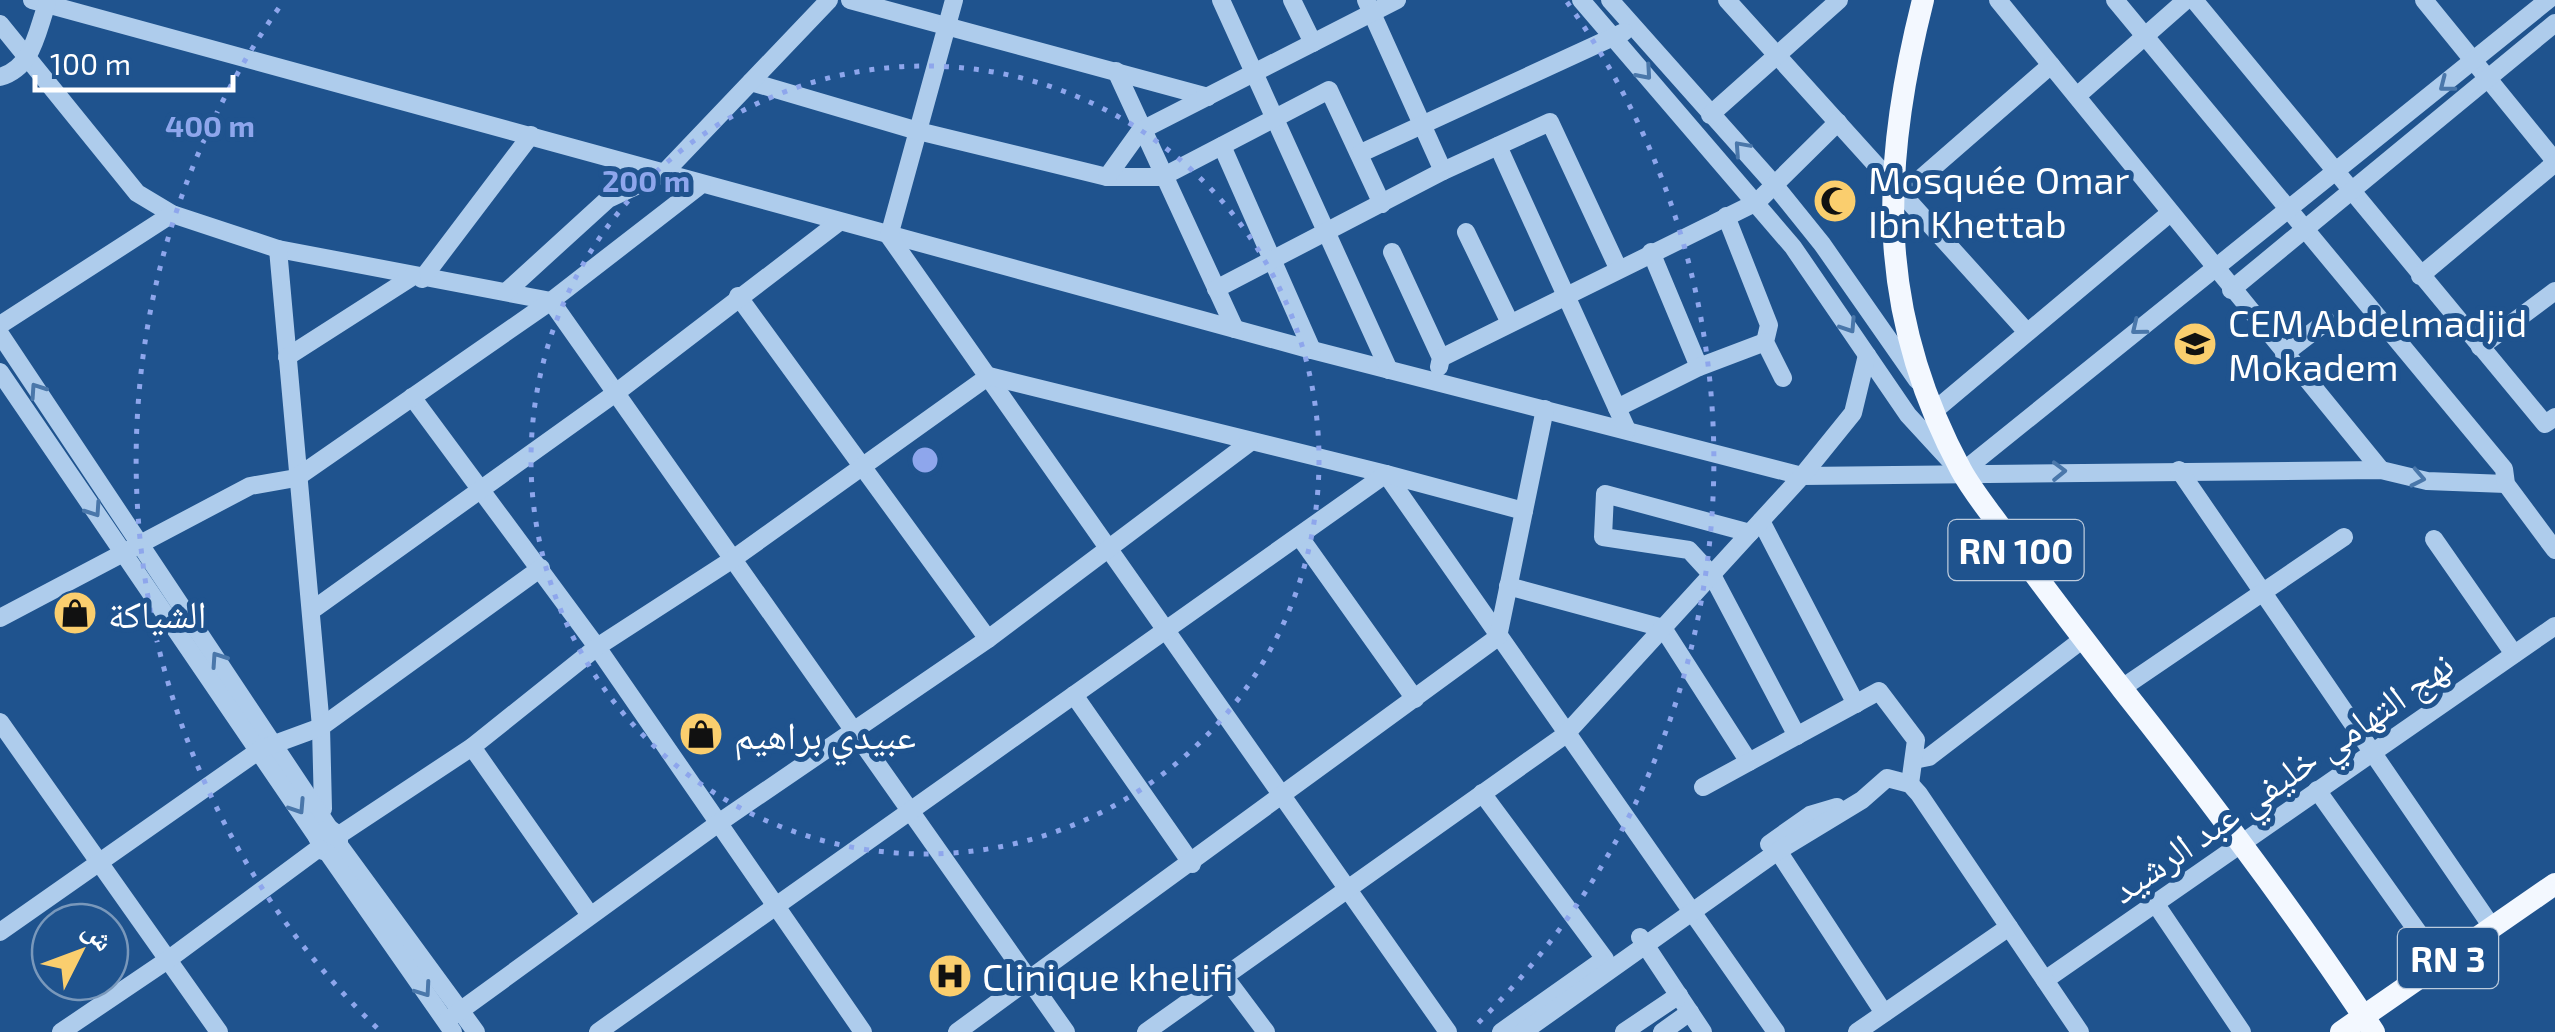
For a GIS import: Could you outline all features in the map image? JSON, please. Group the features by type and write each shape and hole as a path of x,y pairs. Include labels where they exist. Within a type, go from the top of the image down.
{"main road":[{"name":"RN 100","path":"1923,0 1902,82 1892,243 1906,324 1930,402 1962,472 2083,639 2242,842 2369,1024"},
{"name":"RN 3","path":"2342,1032 2369,1024 2440,964 2555,884"}],"street":[{"path":"506,292 608,200 664,173 829,0"},
{"path":"850,0 1208,97"},
{"path":"889,236 954,0"},
{"path":"1221,0 1257,72 1389,370"},
{"path":"1292,0 1314,43"},
{"path":"1107,177 1140,131 1314,43 1369,6 1397,0"},
{"path":"1581,0 1757,202 1818,278 1908,416 1962,472"},
{"path":"1610,0 1822,244 1930,402 2170,213"},
{"path":"1727,0 2026,330"},
{"path":"1710,114 1839,0"},
{"path":"1998,0 2381,470"},
{"path":"2115,0 2504,469 2506,484 2555,550"},
{"path":"2077,96 2186,0"},
{"path":"2194,0 2546,424 2555,417"},
{"path":"2420,276 2555,162 2424,0"},
{"path":"1962,472 2214,266 2551,1"},
{"path":"0,78 18,72 28,58 40,2 1312,350 1802,476 2381,470 2427,482 2506,484"},
{"path":"1369,6 1443,171"},
{"path":"2231,290 2555,23"},
{"path":"0,24 137,193 172,214 278,250 550,301 1066,1032"},
{"path":"1361,153 1615,39 1632,26"},
{"path":"1897,186 2051,65"},
{"path":"1116,72 1140,131 1235,329"},
{"path":"751,82 918,130 1107,177 1162,177 1329,90 1382,204"},
{"path":"1216,289 1443,171 1550,122 1618,268"},
{"path":"1440,358 1757,202 1772,182 1838,122"},
{"path":"286,357 418,278 531,135"},
{"path":"1222,146 1312,350"},
{"path":"1498,146 1627,430"},
{"path":"0,618 250,486 296,478 550,301 702,184"},
{"path":"133,551 0,331 172,214"},
{"path":"1726,216 1769,326 1765,342 1783,378"},
{"path":"311,611 617,392 839,222"},
{"path":"1466,232 1510,323"},
{"path":"889,236 1448,1032"},
{"path":"278,250 328,837"},
{"path":"1392,252 1440,358 1436,382"},
{"path":"1651,252 1699,367"},
{"path":"2480,347 2555,290"},
{"path":"738,296 988,639"},
{"path":"2284,354 2327,321"},
{"path":"1617,408 1699,367 1765,342"},
{"path":"1146,1032 1564,734 1802,476 1853,413 1868,355"},
{"path":"0,372 133,551 453,1021 476,1032"},
{"path":"990,376 1524,512"},
{"path":"60,1032 169,960 328,837 472,746 597,646 733,559 990,376"},
{"path":"412,398 597,646 863,1032"},
{"path":"957,1032 1498,638 1545,409"},
{"path":"453,1021 590,915 720,822 1112,550 1248,442"},
{"path":"2178,470 2492,927"},
{"path":"598,1032 1386,474"},
{"path":"1386,474 1564,734 1776,1032"},
{"path":"1797,736 1712,574 1689,550 1603,537 1605,494 1756,527 1856,704"},
{"path":"1299,536 1415,699"},
{"path":"2122,688 2344,537"},
{"path":"2434,539 2514,654"},
{"path":"0,932 268,746 320,727 541,568"},
{"path":"1508,586 1663,628 1749,762"},
{"name":"نهج التهامي خليفي عبد الرشيد","path":"2045,980 2555,626"},
{"path":"1914,760 1930,758 2083,639"},
{"path":"1703,787 1879,692 1916,740 1910,784"},
{"path":"1074,695 1192,864"},
{"path":"0,722 96,864 219,1032"},
{"path":"0,757 16,746"},
{"path":"472,746 590,915"},
{"path":"1689,907 1862,800 1887,778 1910,784 2080,1032"},
{"path":"2317,790 2440,964"},
{"path":"1482,793 1605,959"},
{"path":"1530,1030 1642,940 1810,815 1862,800"},
{"path":"1778,851 1884,1013"},
{"path":"2155,903 2242,1032"},
{"path":"1857,1032 2009,926"},
{"path":"1501,1032 1605,959 1642,940"},
{"path":"1642,940 1703,1032"},
{"path":"1224,976 1266,1032"},
{"path":"1624,1032 1679,995"},
{"path":"1662,1032 1690,1012"}],"place":[{"name":"Mosquée Omar Ibn Khettab","path":"1835,201"},
{"name":"CEM Abdelmadjid Mokadem","path":"2195,344"},
{"name":"الشياكة","path":"75,613"},
{"name":"عبيدي براهيم","path":"701,734"},
{"name":"Clinique khelifi","path":"950,976"}]}
